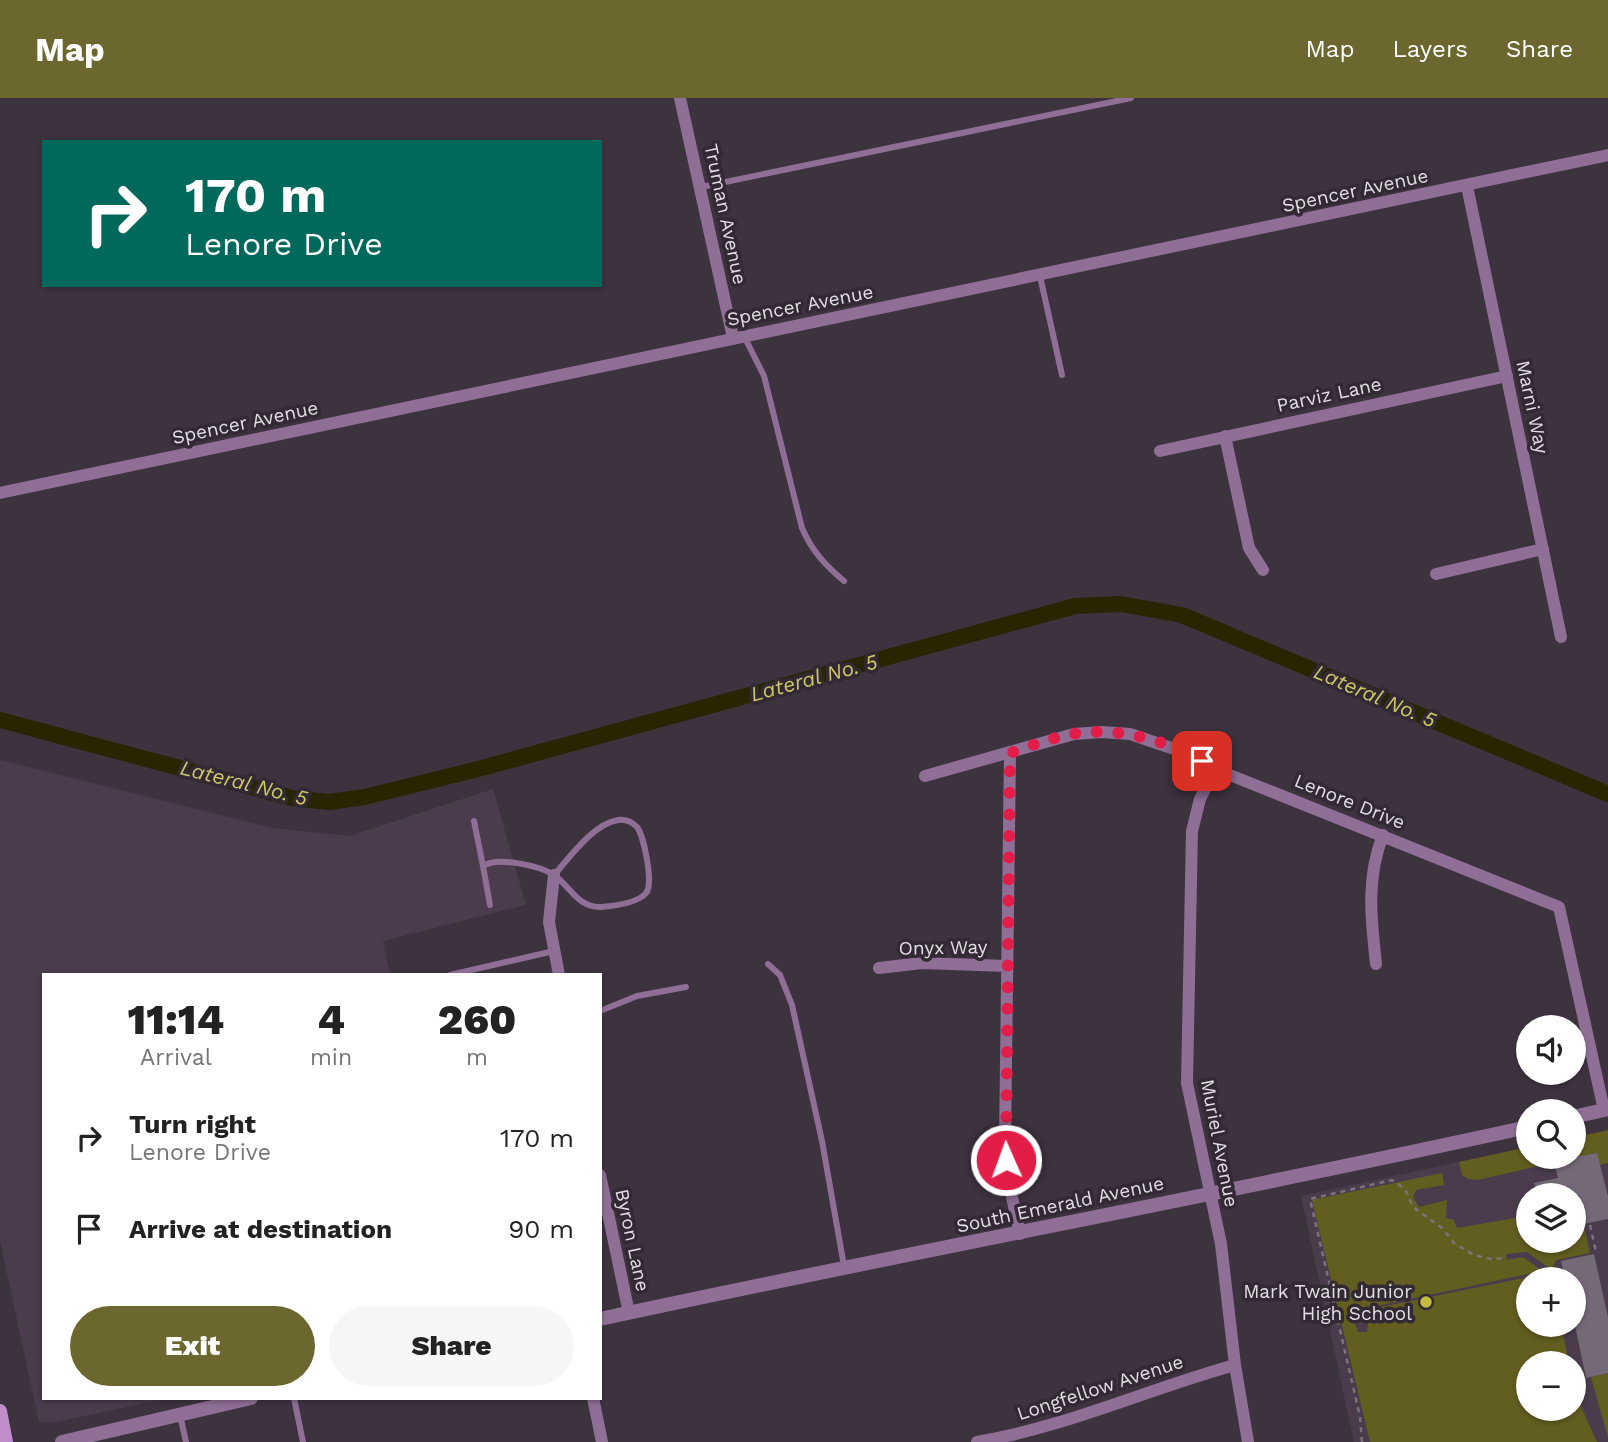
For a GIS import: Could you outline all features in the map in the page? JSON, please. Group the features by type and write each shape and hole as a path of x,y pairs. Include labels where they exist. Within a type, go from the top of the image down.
{"main road":[{"path":"0,1411 6,1442"}],"street":[{"name":"Truman Avenue","path":"680,98 738,337"},
{"name":"Spencer Avenue","path":"0,493 1608,155"},
{"name":"Marni Way","path":"1467,186 1561,637"},
{"name":"Parviz Lane","path":"1160,451 1507,376"},
{"path":"1225,436 1249,548 1263,570"},
{"path":"1436,574 1543,549"},
{"name":"Lenore Drive","path":"925,776 1074,734 1130,734 1189,754 1216,769 1559,907 1606,1110"},
{"path":"1010,753 1005,1141 1008,1179 1020,1234"},
{"name":"Muriel Avenue","path":"1216,769 1200,799 1192,831 1187,1083 1208,1193 1221,1244 1235,1365 1248,1442"},
{"path":"1376,964 1370,885 1375,855 1383,835"},
{"path":"554,874 549,922 559,973"},
{"name":"Onyx Way","path":"879,968 922,963 1007,966"},
{"path":"1586,1114 1606,1110"},
{"name":"South Emerald Avenue","path":"602,1319 844,1266 1020,1234 1516,1129"},
{"name":"Byron Lane","path":"602,1185 629,1313"},
{"name":"Longfellow Avenue","path":"977,1442 1011,1436 1083,1415 1176,1381 1235,1365"},
{"path":"62,1442 243,1400"},
{"path":"593,1400 602,1442"}],"lane":[{"path":"701,187 1131,98"},
{"path":"1040,276 1062,375"},
{"path":"738,337 764,376 802,528 821,561 844,581"},
{"path":"483,866 503,860 554,874 576,898 588,906 601,907 638,899 647,892 651,883 639,830 631,822 621,819 608,823 592,835 554,874"},
{"path":"474,821 490,905"},
{"path":"459,973 554,951"},
{"path":"768,964 780,975 792,1005 822,1141 844,1266"},
{"path":"602,1010 637,996 686,987"},
{"path":"295,1400 303,1442"},
{"path":"180,1415 186,1442"}],"path":[{"path":"1363,1442 1360,1417 1310,1199 1392,1180 1405,1189 1413,1207 1442,1228 1455,1244 1474,1255 1491,1259 1506,1258"},
{"path":"1590,1225 1596,1252"}],"shaded area":[{"path":"0,760 272,828 350,836 493,789 526,905 383,941 390,973 42,973 42,1400 160,1400 56,1422 39,1422 0,1241"},
{"name":"Mark Twain Junior High School","path":"1608,1130 1608,1442 1354,1442 1301,1196 1516,1150 1516,1169 1586,1169 1586,1135"},
{"path":"1608,1130 1608,1163 1599,1165 1596,1153 1586,1155 1586,1135"},
{"path":"1516,1150 1516,1169 1525,1169 1477,1180 1462,1175 1459,1162"},
{"name":"Mark Twain Junior High School","path":"1442,1173 1444,1185 1416,1190 1413,1197 1419,1207 1447,1200 1446,1218 1454,1220 1457,1228 1516,1218 1516,1253 1506,1254 1507,1260 1523,1257 1537,1267 1516,1267 1516,1277 1362,1309 1355,1323 1358,1332 1367,1332 1369,1317 1377,1313 1376,1308 1516,1280 1516,1337 1564,1337 1566,1351 1516,1351 1516,1421 1586,1421 1586,1418 1597,1442 1370,1442 1312,1200"},
{"name":"Mark Twain Junior High School","path":"1586,1235 1590,1253 1556,1260 1553,1267 1548,1267 1528,1253 1586,1253"},
{"path":"1608,1373 1608,1437 1591,1377"}],"building":[{"path":"1597,1153 1608,1196 1608,1219 1586,1223 1586,1183 1534,1183 1558,1178 1556,1169 1586,1169 1586,1155"},
{"path":"1594,1254 1608,1317 1608,1373 1586,1378 1586,1351 1580,1351 1577,1337 1586,1337 1586,1267 1562,1267 1561,1261"}],"waterway":[{"name":"Lateral No. 5","path":"0,720 292,798 329,802 365,797 482,768 1075,606 1121,604 1182,615 1608,794"}],"place":[{"name":"Mark Twain Junior High School","path":"1426,1302"}],"route":[{"path":"1006,1160 1010,753 1074,734 1102,732 1130,734 1202,761"}]}
